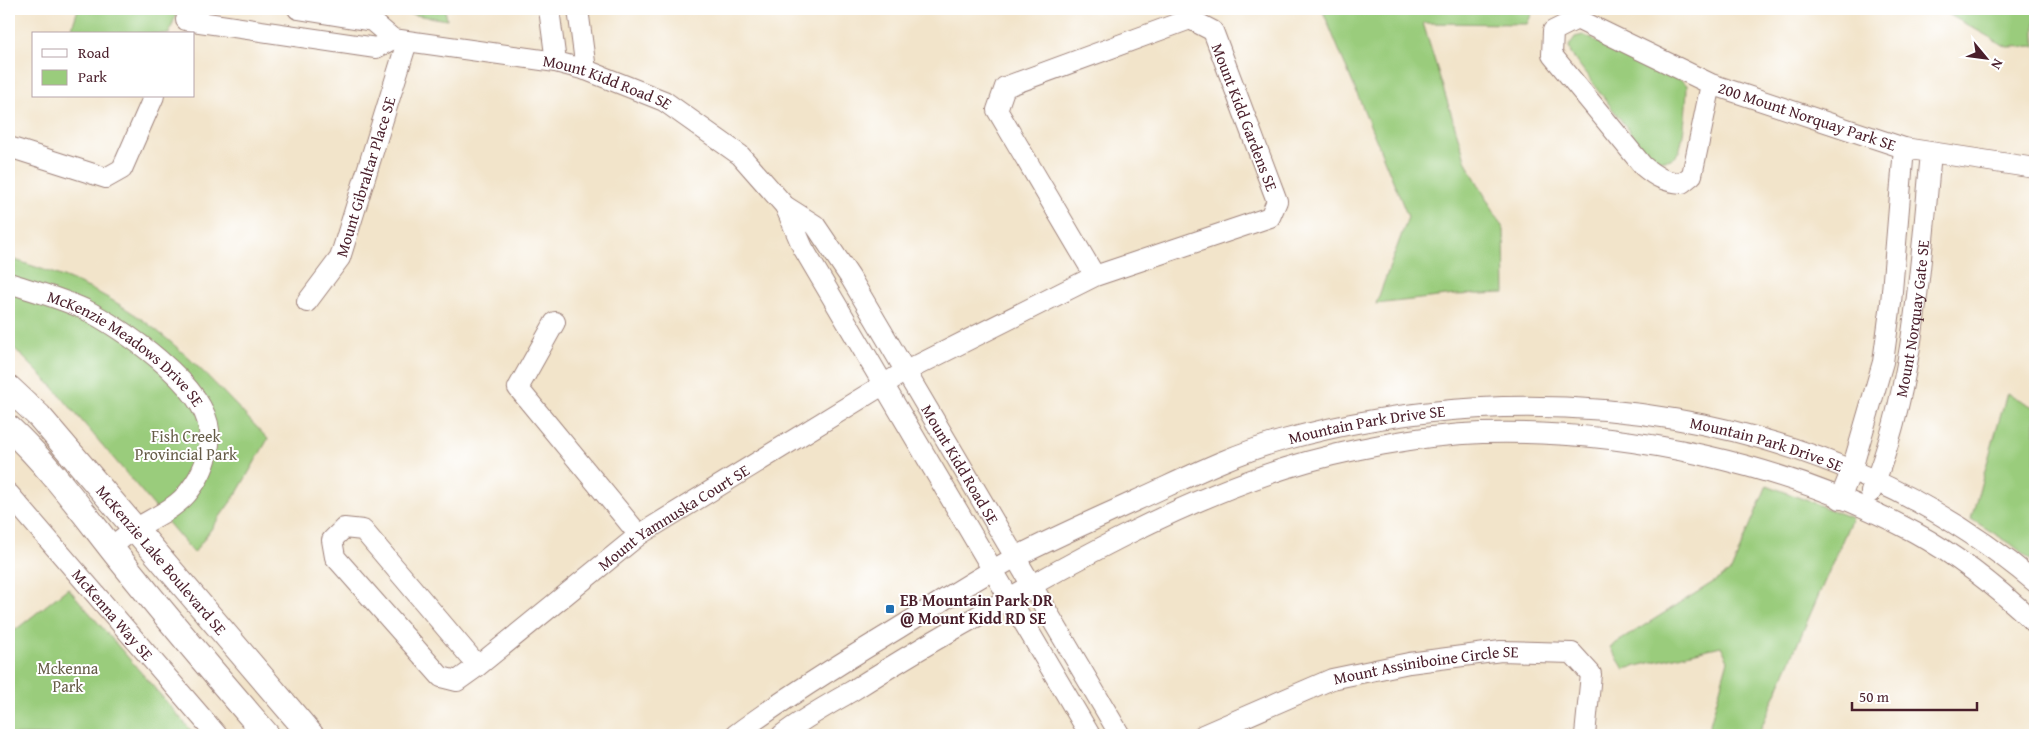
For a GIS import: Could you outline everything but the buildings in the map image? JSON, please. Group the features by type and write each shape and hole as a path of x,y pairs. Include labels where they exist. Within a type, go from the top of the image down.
{"main road":[{"name":"McKenzie Lake Boulevard SE","path":"9,388 39,416 136,528 169,572 311,735"},
{"name":"McKenzie Lake Boulevard SE","path":"9,428 267,735"}],"street":[{"path":"298,9 372,21 400,41"},
{"path":"549,9 556,62"},
{"path":"578,9 586,70"},
{"name":"Mount Kidd Gardens SE","path":"904,372 1095,276 1270,217 1277,201 1213,31 1190,19 1005,87 997,110 1095,276"},
{"name":"200 Mount Norquay Park SE","path":"1711,84 1692,175 1682,183 1668,182 1656,177 1643,166 1552,55 1553,31 1577,20 1711,84 1904,148 2035,168"},
{"name":"Mount Kidd Road SE","path":"186,21 376,48 400,41 556,62 586,70 664,101 740,155 784,206 803,248 882,386 1090,735"},
{"name":"Mount Gibraltar Place SE","path":"307,302 340,258 400,41"},
{"path":"9,147 106,178 122,169 153,98"},
{"name":"Mount Norquay Gate SE","path":"1840,499 1852,469 1883,362 1891,303 1904,148"},
{"name":"Mount Norquay Gate SE","path":"1864,508 1875,481 1908,368 1917,303 1931,153"},
{"name":"Mount Kidd Road SE","path":"784,206 815,225 850,277 904,372 1016,557 1120,735"},
{"name":"McKenzie Meadows Drive SE","path":"9,283 84,309 118,328 166,365 196,398 209,429 207,462 190,492 162,514 136,528 110,548"},
{"path":"1891,303 1917,303"},
{"path":"555,322 518,388 638,535"},
{"name":"Mount Yamnuska Court SE","path":"478,666 363,530 344,528 332,540 335,557 441,678 457,681 478,666 638,535 904,372"},
{"name":"Mountain Park Drive SE","path":"735,735 781,700 992,570 1195,474 1277,441 1364,421 1477,406 1557,405 1614,410 1705,425 1774,442 1852,469 1930,507 1966,530 2035,582"},
{"name":"Mountain Park Drive SE","path":"782,735 925,646 1032,584 1192,503 1287,468 1372,448 1481,433 1610,440 1695,454 1770,472 1864,508 1916,533 1950,554 2035,623"},
{"name":"McKenna Way SE","path":"9,494 217,735"},
{"name":"Mount Assiniboine Circle SE","path":"1203,735 1332,679 1409,663 1501,651 1572,653 1591,674 1585,735"}],"green space":[{"path":"78,9 178,9 170,32 71,32"},
{"path":"377,9 445,9 447,20"},
{"path":"1322,9 1534,9 1527,24 1423,23 1466,162 1504,230 1505,293 1455,295 1376,304 1408,217"},
{"path":"1939,9 2035,9 2035,46 2007,47"},
{"path":"1583,35 1681,80 1687,85 1682,138 1679,151 1673,158 1660,160 1648,156 1571,54 1569,46 1575,37"},
{"name":"Fish Creek Provincial Park","path":"9,258 90,288 137,316 196,365 268,439 237,493 194,553 53,387 9,343"},
{"path":"2007,393 2035,408 2035,563 2011,544 1971,519"},
{"path":"1767,485 1852,518 1758,735 1707,735 1728,660 1721,646 1624,669 1610,647 1731,571"},
{"name":"Mckenna Park","path":"68,588 195,735 9,735 9,635"}],"place":[{"name":"EB Mountain Park DR @ Mount Kidd RD SE","path":"890,609"}]}
